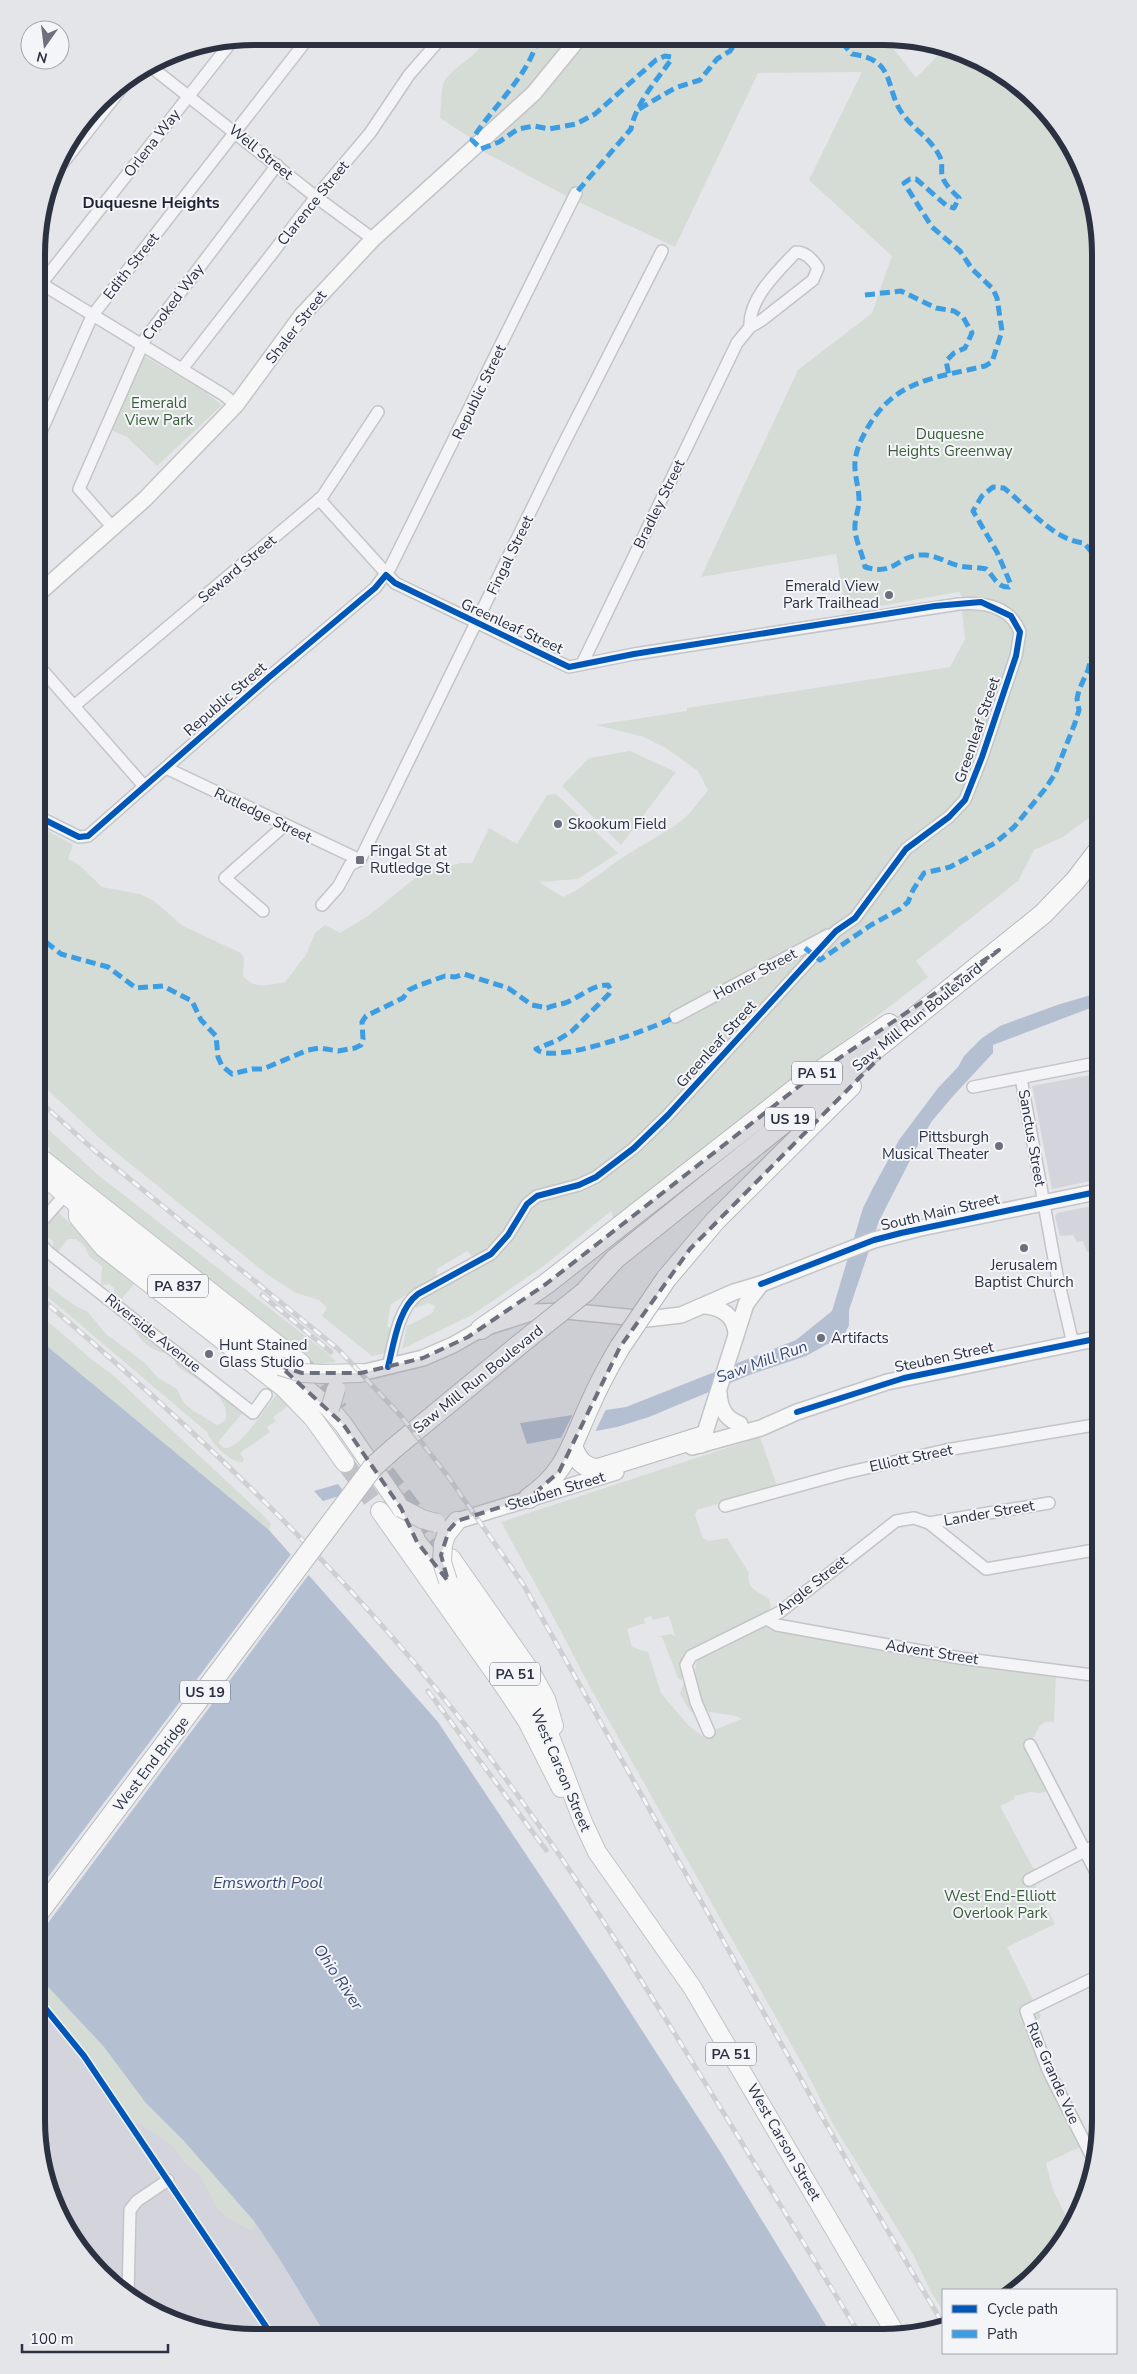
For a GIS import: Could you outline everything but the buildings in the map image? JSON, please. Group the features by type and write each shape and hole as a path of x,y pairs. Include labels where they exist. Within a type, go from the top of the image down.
{"highway":[{"name":"Saw Mill Run Boulevard","path":"585,1292 615,1259 999,950 1060,898 1092,857"},
{"name":"Saw Mill Run Boulevard","path":"373,1467 585,1292 623,1269 1051,924 1092,880"},
{"name":"PA 51","path":"482,1329 546,1284 807,1080 999,950"},
{"name":"PA 51","path":"529,1498 546,1486 559,1472 595,1393 620,1347 666,1279 744,1192 851,1086"},
{"path":"572,1446 578,1460 582,1464 598,1469 702,1440"},
{"name":"West End Bridge","path":"45,1904 373,1467"}],"main road":[{"name":"Shaler Street","path":"45,588 114,528 236,405 302,315 373,239 534,94 573,45"},
{"path":"45,1162 301,1363"},
{"name":"West Carson Street","path":"45,1178 280,1366 330,1408 343,1424 401,1508 416,1542 448,1580 533,1703 548,1731 583,1822 606,1867 692,1987 893,2329"},
{"name":"South Main Street","path":"361,1373 438,1352 482,1329 525,1314 545,1311 566,1311 647,1319 681,1315 734,1292 761,1284 874,1240 921,1228 1092,1193"},
{"path":"72,1200 78,1217 104,1248 284,1388 313,1418 345,1463"},
{"path":"702,1440 746,1304 761,1284"},
{"path":"705,1306 717,1308 728,1315 735,1325 734,1344"},
{"name":"Steuben Street","path":"702,1440 761,1428 796,1412 904,1378 1092,1340"},
{"name":"PA 837","path":"280,1366 302,1374 361,1373"},
{"name":"PA 51","path":"330,1408 336,1389 345,1380 361,1373"},
{"path":"719,1392 720,1405 724,1413 740,1424"},
{"name":"Steuben Street","path":"447,1526 529,1498 558,1491 758,1418 796,1412"},
{"path":"401,1508 422,1518 447,1526"},
{"path":"380,1511 512,1697 549,1767 583,1822"},
{"name":"PA 51","path":"447,1526 442,1545 442,1562 448,1580"},
{"path":"451,1558 540,1687 553,1720 566,1777"}],"street":[{"name":"Edith Street","path":"45,423 92,316 303,45"},
{"name":"Clarence Street","path":"182,369 316,197 370,133 409,76 435,45"},
{"name":"Orlena Way","path":"45,277 227,47"},
{"name":"Well Street","path":"156,70 189,94 316,197 373,239"},
{"path":"73,150 111,101"},
{"name":"Crooked Way","path":"114,528 79,489 141,346 277,165"},
{"name":"Republic Street","path":"45,820 79,836 88,836 268,678 375,588 386,575 461,429 576,193"},
{"name":"Fingal Street","path":"322,905 338,887 350,865 360,860 478,624 560,451 662,251"},
{"path":"796,252 803,253 814,261 818,268 813,280 762,320 750,327 749,319 755,303 775,274 796,252"},
{"path":"45,290 182,369 224,395 236,405"},
{"name":"Bradley Street","path":"582,664 737,344 750,327"},
{"name":"Seward Street","path":"74,706 319,499 378,412"},
{"name":"Greenleaf Street","path":"319,499 395,583 569,667 935,606 981,602 1011,616 1018,625 1021,639 982,757 965,800 949,817 906,849 855,918 836,931 668,1115 634,1148 596,1177 579,1185 538,1196 527,1204 508,1235 491,1254 413,1298 403,1313 388,1367"},
{"path":"45,673 144,786"},
{"name":"Rutledge Street","path":"166,768 360,860"},
{"path":"263,911 225,878 285,826"},
{"name":"Horner Street","path":"675,1017 836,931"},
{"path":"973,1087 1092,1064"},
{"name":"Sanctus Street","path":"1021,1078 1073,1344"},
{"path":"45,1219 72,1200"},
{"name":"Riverside Avenue","path":"45,1248 253,1412 266,1395"},
{"name":"Elliott Street","path":"725,1506 845,1472 946,1450 1092,1425"},
{"name":"Lander Street","path":"930,1523 1049,1503"},
{"name":"Angle Street","path":"710,1732 691,1686 686,1665 691,1656 767,1619 790,1605 896,1521 914,1518 930,1523"},
{"path":"930,1523 986,1570 1092,1550"},
{"name":"Advent Street","path":"767,1619 777,1624 960,1658 1092,1675"},
{"path":"1030,1745 1092,1864"},
{"path":"1029,1880 1092,1847"},
{"name":"Rue Grande Vue","path":"1089,2152 1048,2070 1026,2011 1092,1979"},
{"path":"128,2287 130,2210 137,2201 168,2180"}],"highlighted area":[{"path":"999,950 874,1051 879,1058 690,1249 620,1347 559,1472 529,1498 457,1521 449,1530 441,1555 448,1581 417,1542 401,1508 343,1424 280,1366 302,1373 361,1373 423,1358 468,1337 546,1284 807,1080"}],"shaded area":[{"path":"1092,1075 1092,1181 1052,1189 1032,1086"},
{"path":"1092,1206 1092,1251 1087,1252 1083,1241 1077,1242 1073,1235 1060,1236 1055,1217 1057,1213"},
{"path":"45,1984 254,2221 322,2329 241,2329 187,2318 138,2294 116,2277 97,2258 80,2236 61,2200 49,2160 45,2133"}],"green space":[{"path":"481,45 566,45 545,73 472,139 440,118 444,82 453,71 470,58"},
{"name":"Duquesne Heights Greenway","path":"583,45 891,45 916,78 940,53 963,61 987,73 1010,88 1031,106 1057,138 1081,187 1092,241 1092,816 1063,837 1034,850 1018,881 916,961 928,977 749,1114 615,1222 611,1211 545,1265 472,1315 402,1349 407,1326 431,1314 435,1308 435,1306 429,1303 416,1308 415,1305 433,1292 499,1255 537,1204 532,1193 517,1209 494,1242 472,1256 467,1251 437,1269 436,1278 391,1304 387,1326 393,1330 387,1353 372,1356 322,1316 327,1308 319,1300 296,1293 268,1275 107,1145 45,1087 45,829 73,845 68,859 78,864 102,887 140,894 154,901 183,926 241,953 244,958 243,976 252,983 262,985 285,982 306,955 315,933 325,925 340,933 368,916 420,874 460,863 472,863 489,828 517,844 547,795 556,794 618,853 578,879 539,882 563,897 577,890 623,857 676,825 690,813 708,790 698,771 666,748 644,737 596,725 687,711 687,708 950,667 965,639 962,612 968,606 959,592 846,612 836,554 701,577 798,370 872,313 892,256 809,180 862,72 758,73 675,247 570,198 484,152 484,149 526,110 577,54"},
{"name":"Emerald View Park","path":"142,355 203,390 222,405 157,466 127,437 109,429"},
{"path":"630,751 676,772 621,845 562,786 589,758"},
{"path":"45,1126 98,1175 331,1356 336,1362 305,1363 49,1155 50,1148 45,1143"},
{"path":"58,1212 112,1265 136,1282 122,1298 121,1302 115,1298 114,1288 109,1284 101,1285 102,1266 89,1256 85,1247 76,1239 68,1239 56,1254 53,1251 53,1241 45,1235 45,1225"},
{"path":"45,1284 77,1307 87,1311 106,1334 145,1363 158,1378 177,1389 183,1402 192,1410 217,1425 225,1421 226,1412 223,1403 217,1395 175,1364 176,1357 245,1410 218,1442 224,1448 231,1447 245,1435 278,1394 290,1405 273,1417 276,1421 267,1427 270,1432 240,1453 244,1459 243,1462 234,1460 217,1447 207,1432 45,1295"},
{"path":"45,1319 91,1359 114,1376 267,1519 271,1524 269,1530 45,1344"},
{"path":"127,1320 167,1353 154,1350 144,1342"},
{"name":"West End-Elliott Overlook Park","path":"760,1437 777,1486 697,1510 695,1515 703,1538 709,1541 727,1538 749,1573 749,1583 769,1599 771,1607 757,1619 730,1629 717,1639 682,1655 685,1676 681,1680 678,1678 662,1637 655,1637 671,1634 675,1636 669,1616 653,1620 651,1616 644,1618 645,1623 627,1629 632,1647 648,1652 661,1693 688,1725 706,1739 709,1732 742,1719 732,1715 710,1712 701,1707 696,1681 696,1667 699,1656 761,1625 882,1649 1056,1673 1054,1722 1043,1723 1031,1741 1026,1745 1048,1786 1047,1791 1014,1796 1015,1799 1000,1806 1033,1868 1035,1868 1034,1883 1055,1924 1007,1947 1041,2016 1037,2022 1038,2032 1090,2138 1078,2148 1046,2163 1053,2190 1067,2218 1057,2236 1040,2258 1006,2289 942,2289 942,2309 931,2292 913,2254 834,2126 805,2069 591,1689 501,1522"},
{"path":"685,1680 698,1716 690,1711 680,1694"},
{"path":"45,1984 104,2047 146,2103 183,2140 254,2221 255,2226 252,2231 227,2218 218,2209 201,2177 184,2162 172,2146 131,2117 88,2054 45,2003"}],"water":[{"name":"Saw Mill Run","path":"1092,995 1092,1007 993,1045 993,1053 932,1121 879,1221 849,1310 849,1325 844,1335 806,1356 752,1374 649,1417 617,1427 527,1444 520,1423 626,1407 796,1340 832,1311 863,1208 899,1140 938,1088 958,1067 964,1056 982,1038 1000,1026"},
{"name":"Emsworth Pool","path":"45,1344 269,1530 438,1722 607,1976 721,2153 828,2329 322,2329 254,2221 183,2140 146,2103 104,2047 45,1984"},
{"path":"338,1484 346,1494 323,1501 314,1491"}],"pier":[{"path":"607,1407 594,1434 560,1440 573,1414"},
{"path":"292,1553 310,1573 45,1927 45,1881"}],"tunnel":[{"path":"304,1366 318,1380 339,1410"},
{"path":"345,1463 380,1511"},
{"path":"386,1473 450,1558"}],"railway":[{"path":"45,1106 94,1150 338,1349 401,1416 447,1475 523,1584 856,2177 941,2321"},
{"path":"262,1295 331,1352"},
{"path":"45,1302 148,1392 256,1493 359,1600 455,1712 514,1790 596,1911 675,2034 856,2329"},
{"path":"428,1691 546,1850"}],"marked path":[{"path":"535,45 528,64 472,140 481,149 499,142 518,129 534,126 549,129 576,124 595,114 656,60 665,56 671,57 671,60 642,101 631,129 576,193"},
{"path":"639,109 675,88 700,80 717,59 730,51 734,45"},
{"path":"842,45 852,54 867,57 884,70 898,107 914,127 928,140 941,159 943,179 959,198 954,208 947,206 916,179 910,179 904,183 932,227 960,251 972,269 993,289 997,298 1002,331 992,362 985,366 934,378 904,390 879,411 868,427 858,448 855,467 859,500 855,530 865,567 884,569 909,557 926,555 960,566 986,569 1001,586 1009,587 1011,585 997,552 973,511 982,496 993,487 1004,488 1041,522 1062,536 1084,543 1092,552"},
{"path":"865,295 901,291 936,308 954,311 963,317 972,333 965,348 954,353 946,361 949,375"},
{"path":"805,948 820,960 871,925 900,909 908,902 924,873 950,867 995,843 1014,827 1055,774 1075,723 1079,710 1077,699 1079,690 1088,670 1092,655"},
{"path":"45,940 61,954 108,967 136,988 163,986 192,1001 201,1020 216,1036 218,1057 222,1066 232,1074 252,1069 263,1069 308,1050 320,1048 338,1051 355,1048 361,1045 363,1039 362,1022 366,1016 403,998 409,990 445,976 455,977 464,974 508,988 532,1005 547,1008 571,1001 596,987 608,985 611,990 609,994 572,1031 558,1040 536,1049 546,1053 562,1053 604,1044 675,1017"}],"cycle path":[{"path":"45,820 79,837 88,836 268,678 375,588 386,575 395,583 569,667 634,654 935,606 981,602 1011,616 1020,632 1016,656 982,757 965,800 949,817 906,849 855,918 836,931 668,1115 634,1148 596,1177 579,1185 537,1196 527,1204 508,1235 491,1254 418,1294 411,1300 401,1317 388,1367"},
{"path":"761,1284 874,1240 1092,1193"},
{"path":"797,1412 904,1378 1092,1340"},
{"path":"45,2008 84,2056 268,2329"}],"place":[{"name":"Emerald View Park Trailhead","path":"889,595"},
{"name":"Skookum Field","path":"558,824"},
{"name":"Fingal St at Rutledge St","path":"360,860"},
{"name":"Pittsburgh Musical Theater","path":"999,1146"},
{"name":"Jerusalem Baptist Church","path":"1024,1248"},
{"name":"Artifacts","path":"821,1338"},
{"name":"Hunt Stained Glass Studio","path":"209,1354"}],"district":[{"name":"Duquesne Heights","path":"151,203"}],"water label":[{"name":"Ohio River","path":"338,1977"}]}
